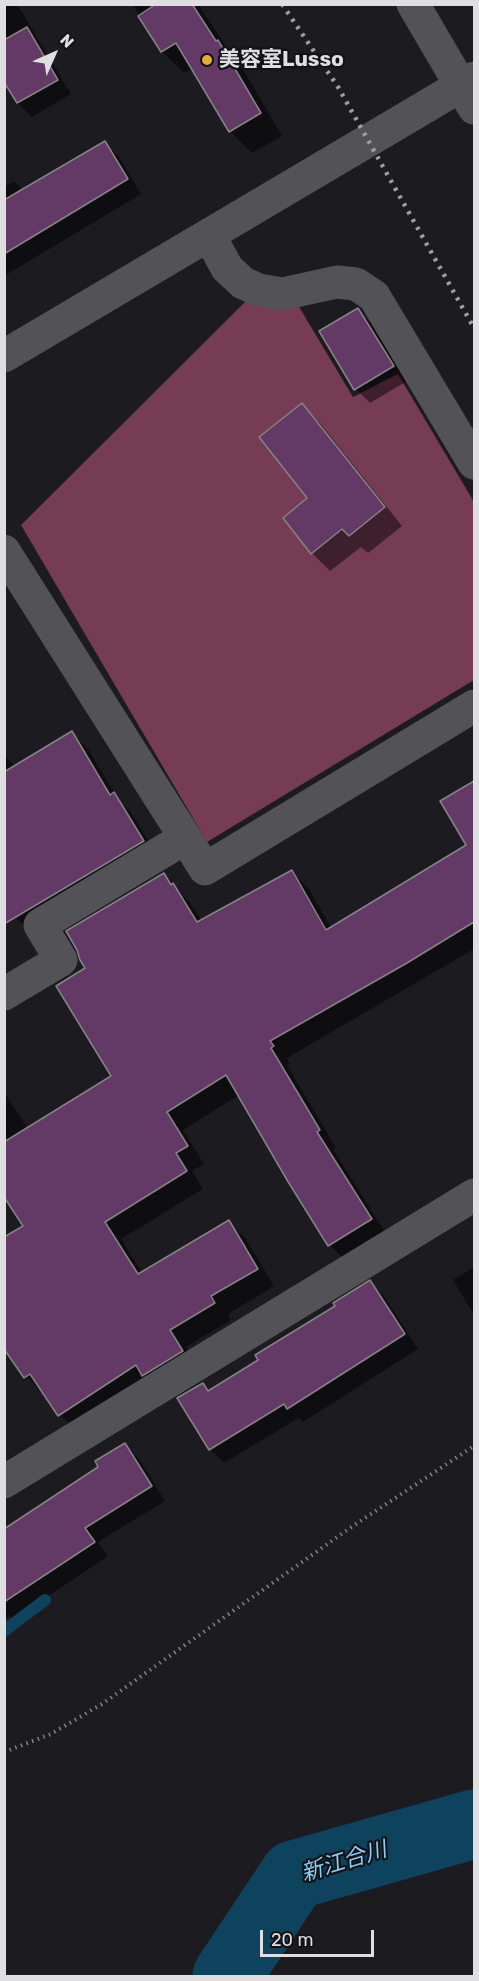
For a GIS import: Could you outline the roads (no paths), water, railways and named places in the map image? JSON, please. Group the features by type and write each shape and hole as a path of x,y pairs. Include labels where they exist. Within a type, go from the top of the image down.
{"street":[{"path":"4,356 209,235 470,91 413,4"},
{"path":"209,235 228,268 243,283 259,290 282,294 337,282 356,284 374,296 474,463"},
{"path":"4,551 205,869 474,706"},
{"path":"4,994 61,960 40,925 185,838"},
{"path":"4,1482 474,1195"}],"waterway":[{"path":"4,1631 45,1600"},
{"name":"新江合川","path":"227,1976 294,1875 474,1824"}],"railway":[{"path":"282,4 338,87 474,328"}],"place":[{"name":"美容室Lusso","path":"207,60"}]}
